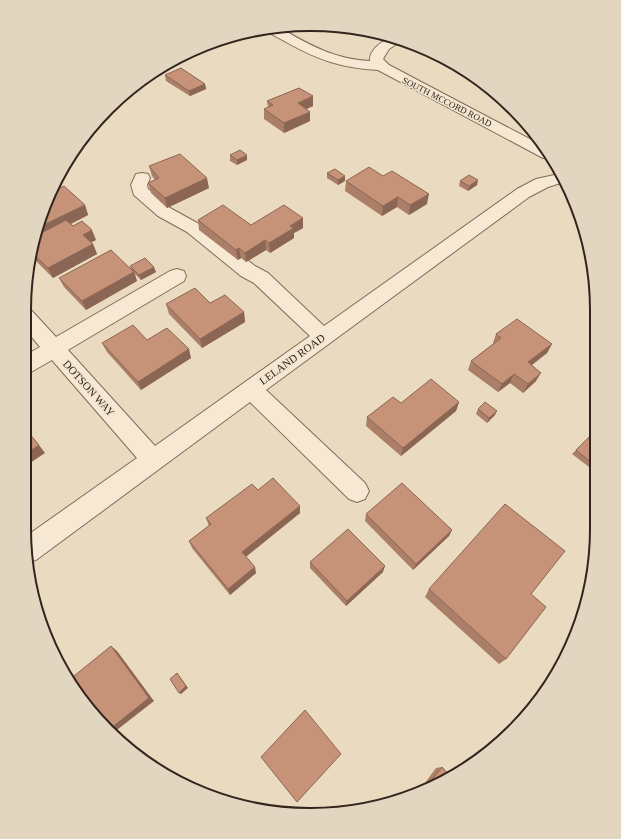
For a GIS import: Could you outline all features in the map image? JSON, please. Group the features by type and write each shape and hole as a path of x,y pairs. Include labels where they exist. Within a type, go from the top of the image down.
{"street":[{"path":"280,33 332,59 351,64 381,66"},
{"path":"381,66 376,60 378,53 389,43"},
{"name":"SOUTH MCCORD ROAD","path":"381,66 539,150"},
{"path":"142,178 139,184 140,191 164,212 193,228 248,271 261,278 323,337"},
{"name":"LELAND ROAD","path":"32,547 523,193 542,183 557,179"},
{"path":"31,362 177,276"},
{"name":"DOTSON WAY","path":"31,324 153,460"},
{"path":"250,389 357,491"}],"building":[{"path":"181,68 205,84 189,91 165,75"},
{"path":"299,88 313,96 298,103 310,112 284,123 264,109 273,105 267,101"},
{"path":"240,150 247,155 237,160 230,155"},
{"path":"180,154 207,178 165,198 148,183 159,178 149,166"},
{"path":"369,167 383,176 392,171 429,194 410,205 398,197 383,206 346,181"},
{"path":"335,169 345,176 338,180 327,173"},
{"path":"469,175 478,180 469,186 460,181"},
{"path":"64,186 85,205 45,224 52,204 59,188"},
{"path":"223,205 251,225 284,205 303,218 290,226 294,228 269,243 265,240 245,253 239,248 236,250 198,220"},
{"path":"66,220 73,226 82,221 92,230 83,235 93,244 48,268 36,257 43,232"},
{"path":"111,250 134,272 82,301 59,278"},
{"path":"145,258 154,267 139,275 130,266"},
{"path":"195,288 210,303 225,295 244,312 200,339 166,304"},
{"path":"517,319 552,344 528,362 541,373 528,384 514,374 502,384 471,361 501,338 496,334"},
{"path":"133,325 147,340 167,328 189,349 138,382 102,343"},
{"path":"431,379 459,402 403,448 367,417 393,397 401,403"},
{"path":"485,402 497,411 489,418 478,409"},
{"path":"31,435 39,445 31,450"},
{"path":"590,436 590,461 576,450"},
{"path":"273,478 300,506 242,552 255,567 228,589 189,541 211,524 206,518 252,484 258,490"},
{"path":"402,483 452,530 416,564 366,514"},
{"path":"505,504 565,551 531,594 546,607 506,659 429,589"},
{"path":"348,529 385,566 347,601 310,562"},
{"path":"111,646 149,698 113,726 100,713 73,677"},
{"path":"177,673 186,686 179,693 170,679"},
{"path":"305,710 341,754 297,802 261,757"},
{"path":"442,767 447,773 434,779 431,780"}]}
